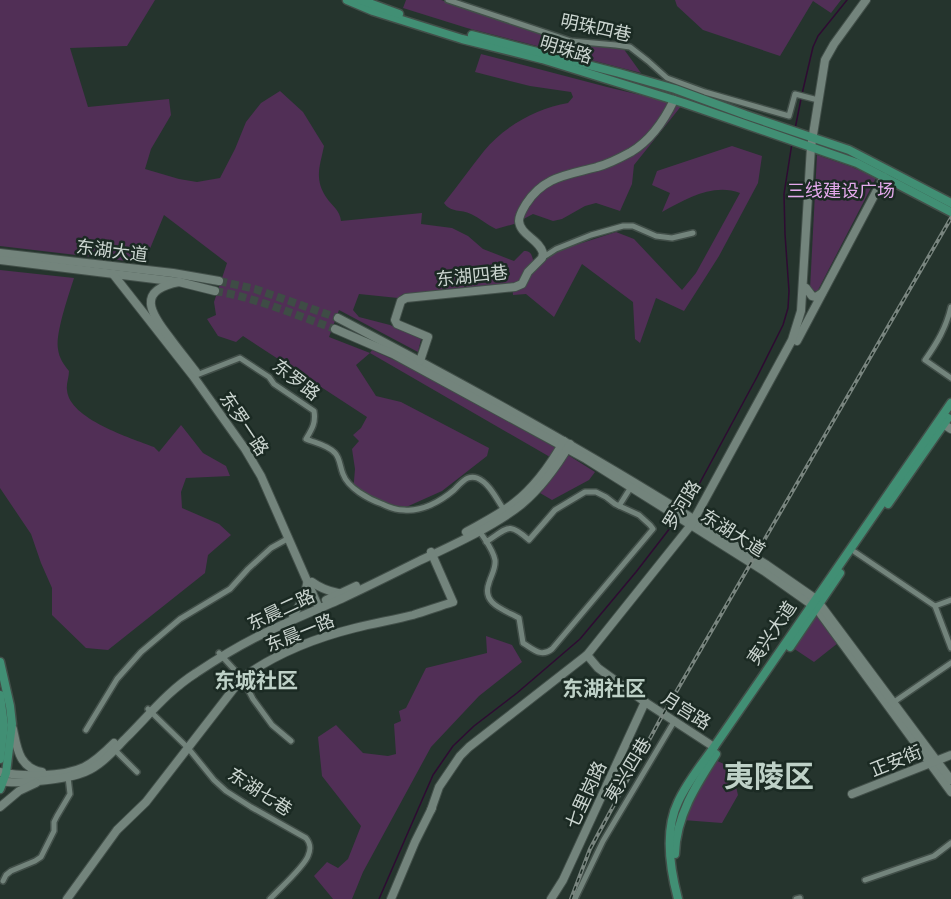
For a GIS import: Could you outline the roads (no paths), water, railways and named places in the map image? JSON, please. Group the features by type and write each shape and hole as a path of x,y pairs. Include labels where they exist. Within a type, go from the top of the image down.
{"main road":[{"name":"明珠路","path":"347,0 373,11 462,39 542,59 777,130"},
{"name":"明珠路","path":"361,0 458,32 526,48 675,89 777,130"},
{"name":"罗河路","path":"695,523 792,340 797,326 801,311 813,144 825,60 866,0"},
{"path":"542,258 542,248 523,230 519,222 531,197 552,179 607,164 633,150 658,127 674,100"},
{"path":"777,130 857,163 951,212"},
{"path":"813,144 849,150 951,203"},
{"name":"罗河路","path":"797,341 805,312 813,144"},
{"name":"罗河路","path":"391,899 439,787 460,756 588,656 695,523 797,341 884,177"},
{"name":"东湖大道","path":"0,253 173,273 219,281"},
{"name":"东湖四巷","path":"420,361 428,337 397,324 395,320 401,301 406,298 519,287 525,281 528,272 542,258"},
{"name":"东湖大道","path":"0,260 180,282 215,291"},
{"name":"东罗一路","path":"114,274 233,424 265,474 320,605"},
{"name":"东罗一路","path":"180,282 164,286 152,296 151,304 156,320 230,426 261,476 310,582"},
{"path":"806,288 812,296 819,296 823,292"},
{"name":"东湖大道","path":"338,318 420,361 566,445 631,487 669,507"},
{"name":"东湖大道","path":"335,329 393,354 602,462 669,507 767,565 816,604 894,702 951,792"},
{"name":"夷兴大道","path":"680,899 676,878 675,850 680,820 689,799 716,754 951,403"},
{"name":"夷兴大道","path":"680,899 672,879 670,856 674,815 678,802 714,747 816,604 947,427 951,413"},
{"name":"东晨二路","path":"220,655 432,553 505,512 538,481 566,445"},
{"name":"东晨二路","path":"48,777 84,767 96,760 168,694 220,655 269,626 432,553"},
{"name":"东晨一路","path":"67,899 117,830 146,802 242,678 254,669 300,646 322,638 453,602 432,553"},
{"path":"293,615 310,582 329,592 340,593"},
{"name":"东湖大道","path":"816,604 933,762 951,780"},
{"name":"月宫路","path":"588,656 598,668 645,702 714,747"},
{"path":"0,662 18,752 23,763 48,777"},
{"path":"0,695 4,724 0,759"},
{"name":"七里岗路","path":"551,899 563,880 645,702"},
{"name":"东晨二路","path":"2,779 68,777 85,772 98,765 115,750 150,711"},
{"path":"2,779 12,724"},
{"name":"正安街","path":"852,794 951,755"},
{"path":"0,807 19,791 48,777"}],"street":[{"name":"明珠四巷","path":"448,0 571,41 630,48 667,78 705,92 789,116 795,94 818,100"},
{"path":"542,258 556,249 623,226 633,226 656,236 672,238 693,233"},
{"path":"951,307 947,324 925,360 951,378"},
{"name":"东罗路","path":"195,376 240,358 269,377 274,384 314,411 314,427 306,439 335,453 346,481 355,489 382,504 404,510 420,509 450,494 466,478 473,477 479,479 492,492 505,512"},
{"path":"619,506 631,487"},
{"path":"478,528 495,562 494,572 487,589 490,601 519,618 523,643 537,652 545,653 552,649 653,529 639,515 606,497 596,492 585,492 555,510 529,540 518,530 512,528 486,542"},
{"path":"86,730 117,679 141,652 180,619 230,589 271,548 289,538"},
{"path":"855,552 935,606 951,648"},
{"path":"935,606 951,600"},
{"path":"220,655 242,678 253,699 272,725 291,741"},
{"path":"894,702 951,663"},
{"name":"东湖七巷","path":"150,711 188,748 226,791 306,838 310,845 308,858 270,899"},
{"name":"夷兴四巷","path":"575,899 603,841 675,720"},
{"path":"115,750 137,772"},
{"path":"3,881 11,871 41,857 54,831 54,822 70,794 68,777"},
{"path":"865,880 934,856 951,843"}],"waterway":[{"path":"802,94 813,47 818,36 847,0"},
{"path":"795,129 801,99"},
{"path":"683,510 696,490 783,325 788,308 789,291 784,194 792,143"},
{"path":"379,899 433,775 453,746 580,639 677,519"}],"tunnel":[{"path":"219,281 255,289 338,318"},
{"path":"215,291 261,302 335,329"}],"railway":[{"path":"571,899 590,849 661,718 951,218"}],"district":[{"name":"东城社区","path":"256,681"},
{"name":"东湖社区","path":"604,689"},
{"name":"夷陵区","path":"769,777"}],"park label":[{"name":"三线建设广场","path":"841,191"}]}
